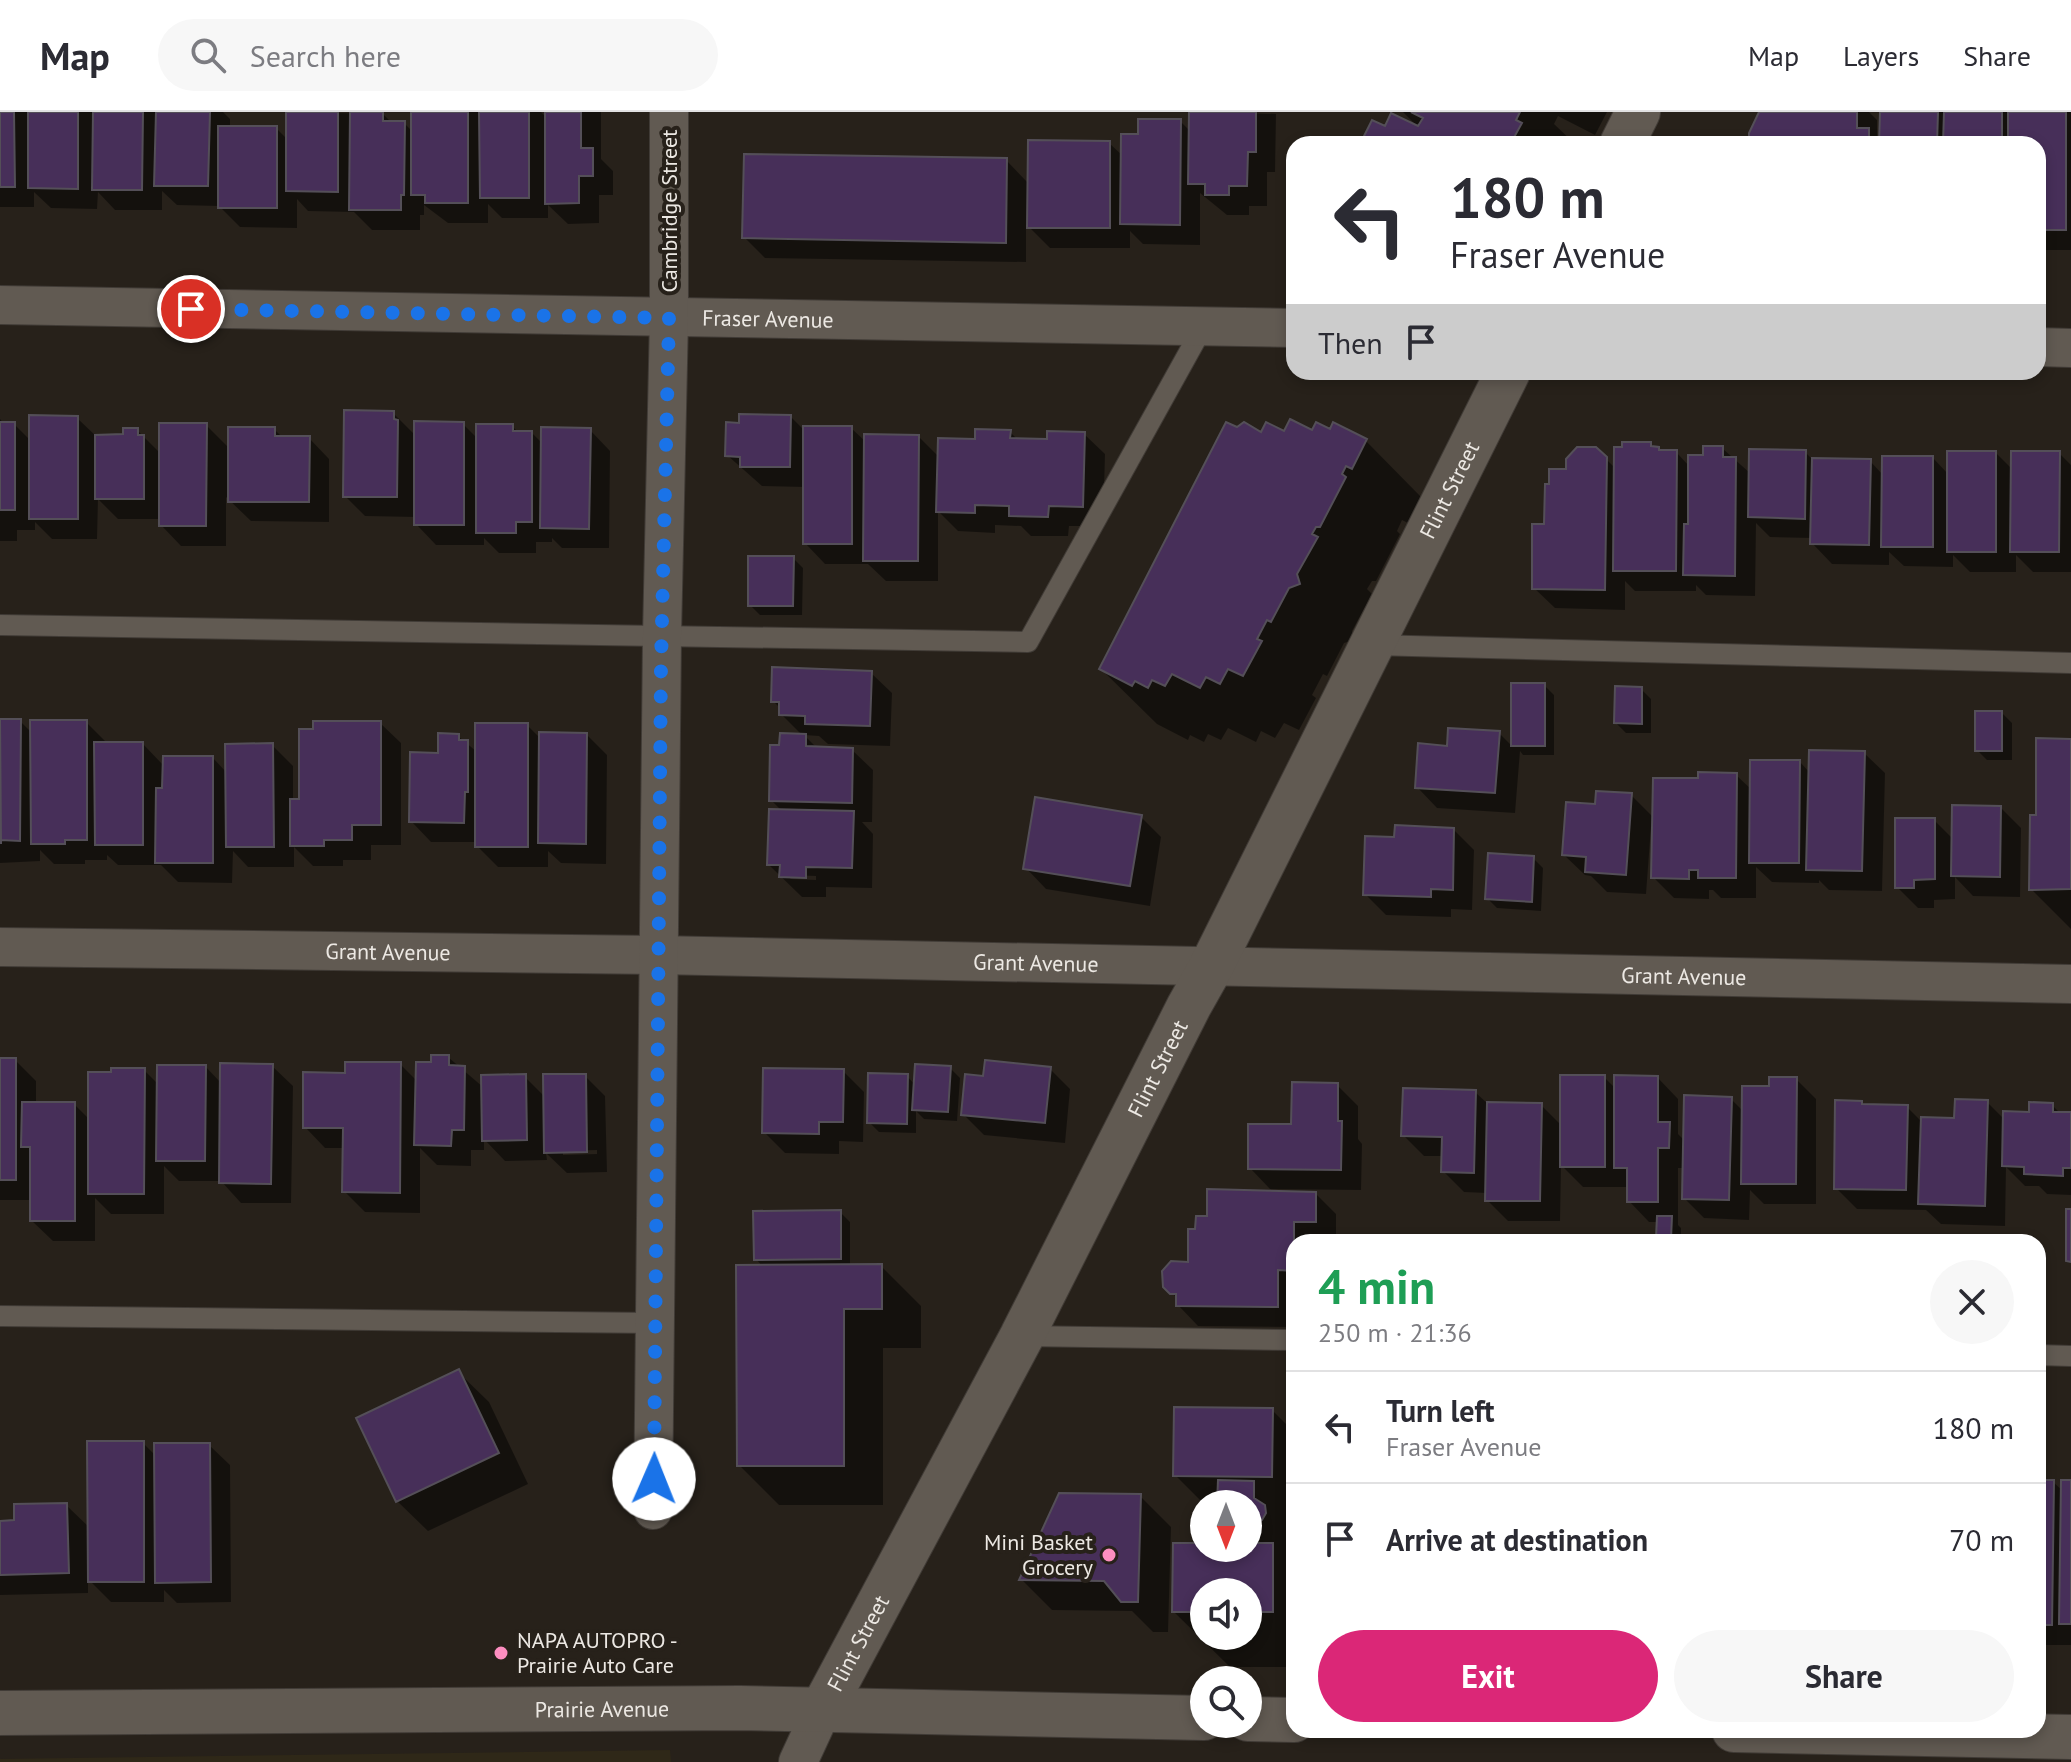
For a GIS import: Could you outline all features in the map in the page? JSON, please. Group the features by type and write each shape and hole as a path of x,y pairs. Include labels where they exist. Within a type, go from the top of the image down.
{"main road":[{"path":"1626,136 1638,112"},
{"name":"Flint Street","path":"822,1710 1022,1336 1211,967 1504,380"},
{"name":"Prairie Avenue","path":"0,1713 691,1708 1190,1718"},
{"path":"1262,1719 1286,1720"},
{"path":"2046,1736 2071,1737"}],"street":[{"name":"Cambridge Street","path":"653,1510 669,112"},
{"name":"Fraser Avenue","path":"0,305 1286,328"},
{"path":"2046,347 2071,348"},
{"name":"Grant Avenue","path":"0,947 658,955 2071,984"},
{"name":"Flint Street","path":"798,1762 822,1710"}],"lane":[{"path":"0,625 1028,642 1204,325"},
{"path":"1373,645 2071,663"},
{"path":"0,1316 656,1323"},
{"path":"1022,1336 1286,1340"},
{"path":"2046,1355 2071,1356"}],"shaded area":[{"path":"670,1750 671,1762 0,1762 0,1759"}],"building":[{"path":"0,112 14,112 15,187 0,187"},
{"path":"28,112 78,112 78,189 28,188"},
{"path":"93,112 143,112 142,190 92,190"},
{"path":"156,112 210,112 208,186 154,186"},
{"path":"286,112 338,112 338,192 286,191"},
{"path":"350,112 383,112 383,121 405,121 401,210 349,210"},
{"path":"411,112 468,112 468,203 425,203 425,195 411,195"},
{"path":"479,112 529,112 529,198 480,198"},
{"path":"545,112 581,112 581,148 593,148 593,176 579,176 579,203 545,204"},
{"path":"1189,112 1256,112 1256,152 1248,152 1247,186 1229,186 1229,195 1205,195 1205,184 1188,184"},
{"path":"1411,112 1520,112 1516,120 1522,123 1515,136 1364,136 1372,120 1385,126 1391,113 1418,126 1423,118"},
{"path":"1759,112 1857,112 1857,128 1869,128 1869,136 1749,136"},
{"path":"1880,112 1938,112 1937,136 1879,136"},
{"path":"1944,112 2002,112 2002,136 1943,136"},
{"path":"2008,112 2066,112 2066,230 2046,230 2046,136 2008,136"},
{"path":"1138,119 1181,119 1180,225 1120,224 1121,134 1138,134"},
{"path":"218,126 277,126 277,208 218,208"},
{"path":"1028,140 1110,141 1110,228 1027,228"},
{"path":"744,154 1007,158 1006,243 742,238"},
{"path":"344,410 394,411 394,419 398,420 397,497 343,497"},
{"path":"739,414 791,415 790,467 740,467 740,457 725,456 726,422 739,423"},
{"path":"29,415 78,416 78,519 29,519"},
{"path":"1290,419 1312,430 1316,422 1330,429 1333,422 1367,439 1352,469 1346,466 1342,474 1346,477 1320,527 1316,527 1312,534 1318,537 1297,574 1300,584 1289,588 1271,622 1267,620 1257,639 1262,641 1243,676 1228,669 1220,684 1206,677 1200,688 1172,674 1165,686 1152,680 1148,688 1135,681 1132,686 1099,669 1226,422 1237,427 1244,422 1261,432 1266,422 1284,431"},
{"path":"414,421 464,422 464,525 414,525"},
{"path":"0,422 15,422 15,510 0,510"},
{"path":"159,423 207,423 206,526 159,526"},
{"path":"476,424 513,424 513,431 532,431 532,522 516,522 516,533 476,533"},
{"path":"803,426 852,426 852,544 803,544"},
{"path":"228,427 275,427 275,436 310,436 309,502 228,502"},
{"path":"541,427 591,428 589,529 540,528"},
{"path":"123,428 138,428 138,435 144,435 144,499 95,499 95,435 123,434"},
{"path":"975,429 1011,430 1010,438 1047,439 1047,431 1085,432 1083,507 1049,506 1048,517 1009,516 1009,506 975,505 975,513 936,512 938,438 975,439"},
{"path":"864,434 919,435 918,561 863,561"},
{"path":"1622,442 1651,442 1651,446 1659,447 1659,450 1677,450 1676,571 1613,571 1614,447 1622,447"},
{"path":"1703,446 1723,446 1723,457 1736,457 1735,576 1683,575 1684,524 1688,524 1688,455 1703,455"},
{"path":"1577,447 1596,447 1607,457 1605,590 1532,589 1532,524 1544,524 1545,484 1549,484 1549,469 1566,469 1566,459"},
{"path":"1749,449 1806,450 1805,519 1748,517"},
{"path":"1947,451 1996,451 1996,552 1947,552"},
{"path":"2011,451 2060,451 2059,552 2010,552"},
{"path":"1882,456 1933,456 1933,547 1881,547"},
{"path":"1812,458 1871,459 1869,545 1810,544"},
{"path":"748,556 794,556 793,606 748,606"},
{"path":"772,667 872,671 870,726 805,724 805,716 779,715 779,702 771,702"},
{"path":"1511,683 1545,683 1545,746 1511,746"},
{"path":"1615,686 1642,687 1642,724 1614,723"},
{"path":"1975,711 2002,711 2002,751 1975,751"},
{"path":"0,719 21,719 20,841 1,840 1,844"},
{"path":"30,720 87,720 87,840 65,840 65,844 31,844"},
{"path":"313,721 381,721 381,825 352,825 352,840 324,840 324,846 290,846 290,799 299,799 299,729 313,729"},
{"path":"475,723 528,723 528,847 475,847"},
{"path":"1448,728 1500,731 1495,793 1415,788 1418,743 1447,746"},
{"path":"539,732 587,733 586,844 538,843"},
{"path":"438,733 459,734 459,740 468,740 468,792 465,792 464,823 409,822 410,752 438,753"},
{"path":"780,733 806,734 806,746 853,748 852,803 769,801 770,745 779,745"},
{"path":"2036,738 2071,739 2071,889 2029,890 2030,815 2036,815"},
{"path":"94,742 143,742 143,845 95,845"},
{"path":"273,743 274,847 226,847 225,744"},
{"path":"1809,750 1865,751 1862,871 1806,870"},
{"path":"163,756 213,756 213,863 155,863 156,788 162,788"},
{"path":"1750,760 1800,760 1799,863 1749,863"},
{"path":"1698,772 1737,773 1736,878 1698,878 1698,870 1689,870 1689,879 1651,878 1653,778 1698,778"},
{"path":"1596,791 1632,793 1626,875 1585,872 1586,857 1562,855 1566,802 1595,804"},
{"path":"1035,797 1142,815 1130,886 1023,869"},
{"path":"1952,805 2001,806 2000,877 1951,876"},
{"path":"769,809 854,811 852,868 806,867 806,878 779,877 780,865 767,865"},
{"path":"1895,818 1935,818 1935,879 1914,880 1914,888 1895,888"},
{"path":"1395,825 1454,828 1453,890 1431,889 1431,897 1363,895 1365,836 1394,837"},
{"path":"1488,853 1534,856 1532,902 1485,899"},
{"path":"431,1055 449,1055 449,1065 465,1066 464,1130 452,1130 451,1146 414,1145 416,1062 431,1062"},
{"path":"0,1058 16,1058 16,1180 0,1180"},
{"path":"985,1060 1051,1067 1045,1123 961,1115 965,1074 983,1076"},
{"path":"345,1062 401,1062 400,1193 342,1192 343,1128 303,1128 303,1072 345,1073"},
{"path":"220,1063 273,1064 271,1184 219,1183"},
{"path":"915,1064 951,1066 948,1112 912,1110"},
{"path":"157,1065 206,1065 205,1161 156,1161"},
{"path":"111,1068 145,1068 144,1194 88,1194 88,1072 111,1072"},
{"path":"763,1068 844,1069 843,1122 819,1122 819,1134 762,1133"},
{"path":"868,1073 908,1074 907,1124 867,1123"},
{"path":"526,1074 527,1140 482,1141 481,1075"},
{"path":"543,1074 586,1074 587,1152 544,1153"},
{"path":"1560,1075 1605,1075 1605,1167 1560,1167"},
{"path":"1614,1075 1658,1076 1658,1122 1670,1122 1669,1148 1658,1148 1658,1202 1627,1202 1627,1168 1614,1168"},
{"path":"1769,1077 1797,1077 1796,1184 1741,1184 1742,1086 1769,1086"},
{"path":"1292,1082 1338,1083 1338,1121 1342,1121 1341,1170 1248,1169 1248,1124 1291,1124"},
{"path":"1403,1088 1476,1090 1474,1173 1441,1172 1442,1137 1401,1136"},
{"path":"1684,1095 1732,1097 1729,1200 1682,1199"},
{"path":"1955,1099 1988,1100 1985,1206 1918,1204 1921,1117 1954,1118"},
{"path":"1835,1100 1908,1105 1906,1190 1834,1189"},
{"path":"22,1102 75,1102 75,1221 30,1221 30,1147 21,1147"},
{"path":"1487,1102 1542,1103 1540,1201 1485,1201"},
{"path":"2029,1102 2053,1103 2053,1112 2071,1112 2071,1168 2063,1168 2063,1176 2024,1174 2024,1167 2002,1166 2003,1111 2029,1112"},
{"path":"1207,1189 1316,1192 1316,1222 1294,1222 1294,1234 1286,1234 1286,1270 1278,1270 1278,1307 1176,1306 1176,1294 1170,1294 1163,1287 1162,1271 1171,1261 1188,1262 1188,1229 1195,1229 1196,1216 1207,1216"},
{"path":"2066,1209 2071,1209 2071,1262 2066,1261"},
{"path":"841,1210 841,1259 754,1260 753,1211"},
{"path":"1657,1216 1672,1216 1671,1234 1656,1234"},
{"path":"882,1264 882,1309 844,1309 844,1466 737,1466 736,1265"},
{"path":"459,1369 499,1453 396,1502 356,1418"},
{"path":"1174,1407 1273,1408 1272,1477 1173,1476"},
{"path":"87,1441 144,1441 144,1582 88,1582"},
{"path":"154,1443 210,1443 211,1582 155,1583"},
{"path":"1218,1480 1254,1481 1254,1490 1218,1490"},
{"path":"2046,1480 2054,1480 2052,1625 2046,1625"},
{"path":"2061,1480 2071,1480 2071,1624 2059,1624"},
{"path":"1059,1493 1141,1494 1138,1602 1121,1602 1104,1581 1019,1580"},
{"path":"67,1503 69,1573 0,1575 0,1521 14,1520 14,1504"},
{"path":"1262,1503 1265,1505 1266,1513 1262,1520"},
{"path":"1173,1543 1190,1543 1190,1562 1262,1562 1262,1543 1273,1543 1273,1612 1262,1612 1262,1578 1190,1578 1190,1612 1172,1612"}],"place":[{"name":"Mini Basket Grocery","path":"1109,1555"},
{"name":"NAPA AUTOPRO - Prairie Auto Care","path":"501,1653"}],"route":[{"path":"191,309 669,318 661,665 654,1479"}]}
